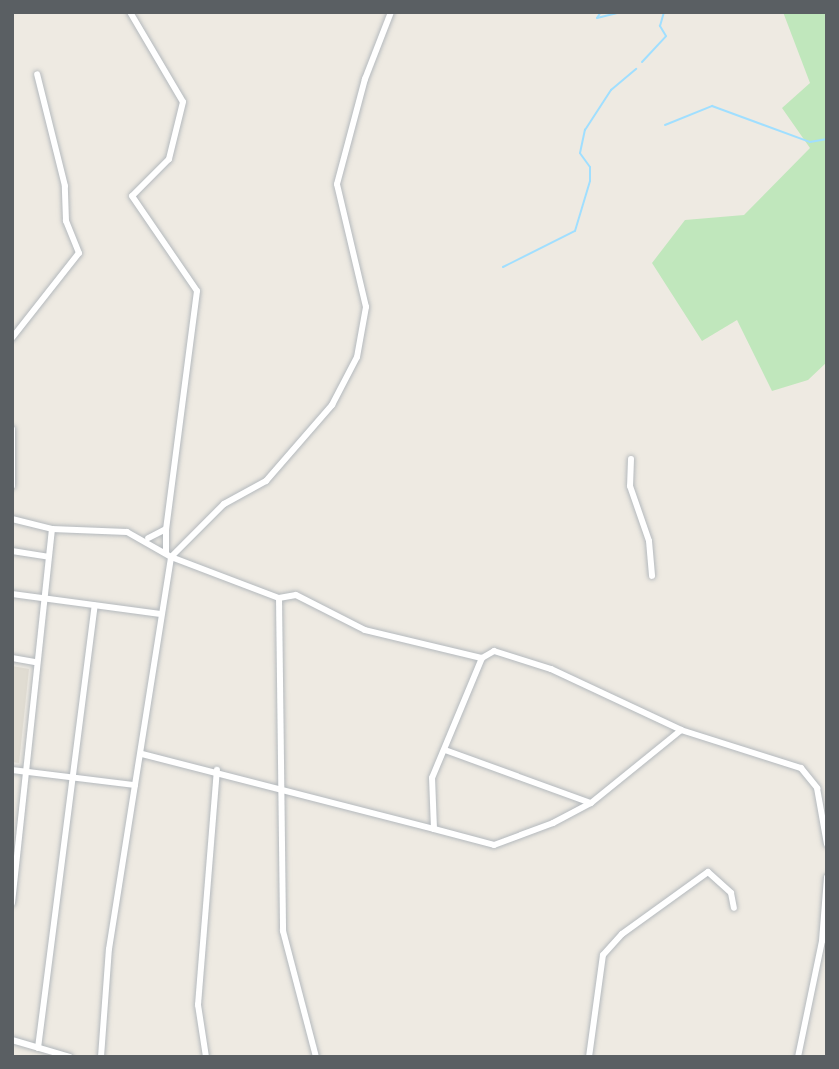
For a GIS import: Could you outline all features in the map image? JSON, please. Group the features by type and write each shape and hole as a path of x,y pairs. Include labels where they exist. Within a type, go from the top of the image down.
{"street":[{"path":"101,1057 109,949 142,754 169,554 166,529 197,291 132,196 169,159 183,102 130,12"},
{"path":"169,554 224,504 266,481 332,405 357,357 366,307 337,184 365,79 391,12"},
{"path":"12,338 79,253 66,221 65,186 37,74"},
{"path":"12,429 12,486"},
{"path":"631,459 630,486 649,541 652,576"},
{"path":"12,519 52,529 103,528 148,538 169,554 279,598 296,595 394,639 482,658"},
{"path":"12,903 27,771 35,662 52,529"},
{"path":"148,538 166,529"},
{"path":"12,551 48,557"},
{"path":"12,594 159,614"},
{"path":"279,598 279,787 283,931 316,1057"},
{"path":"38,1048 95,606"},
{"path":"434,829 432,778 482,658 494,651 551,669 681,730 801,768 817,788 827,844"},
{"path":"12,658 35,662"},
{"path":"142,754 217,770 494,845 591,803 681,730"},
{"path":"445,750 591,803"},
{"path":"12,770 135,785"},
{"path":"206,1057 198,1005 217,770"},
{"path":"12,817 21,818"},
{"path":"589,1057 600,968 622,934 708,872 730,893 734,908"},
{"path":"798,1057 822,941 827,877"},
{"path":"12,1040 70,1057"}],"shaded area":[{"path":"12,666 29,669 19,763 12,762"}],"green space":[{"path":"783,12 827,12 827,362 808,380 772,391 737,320 702,341 652,263 685,220 744,215 810,148 782,108 810,83"}],"waterway":[{"path":"601,12 597,18 621,12"},
{"path":"642,62 666,36 660,26 664,12"},
{"path":"503,267 575,231 590,181 590,167 580,153 585,130 611,90 636,69"},
{"path":"665,125 712,106 810,142 827,139"}]}
